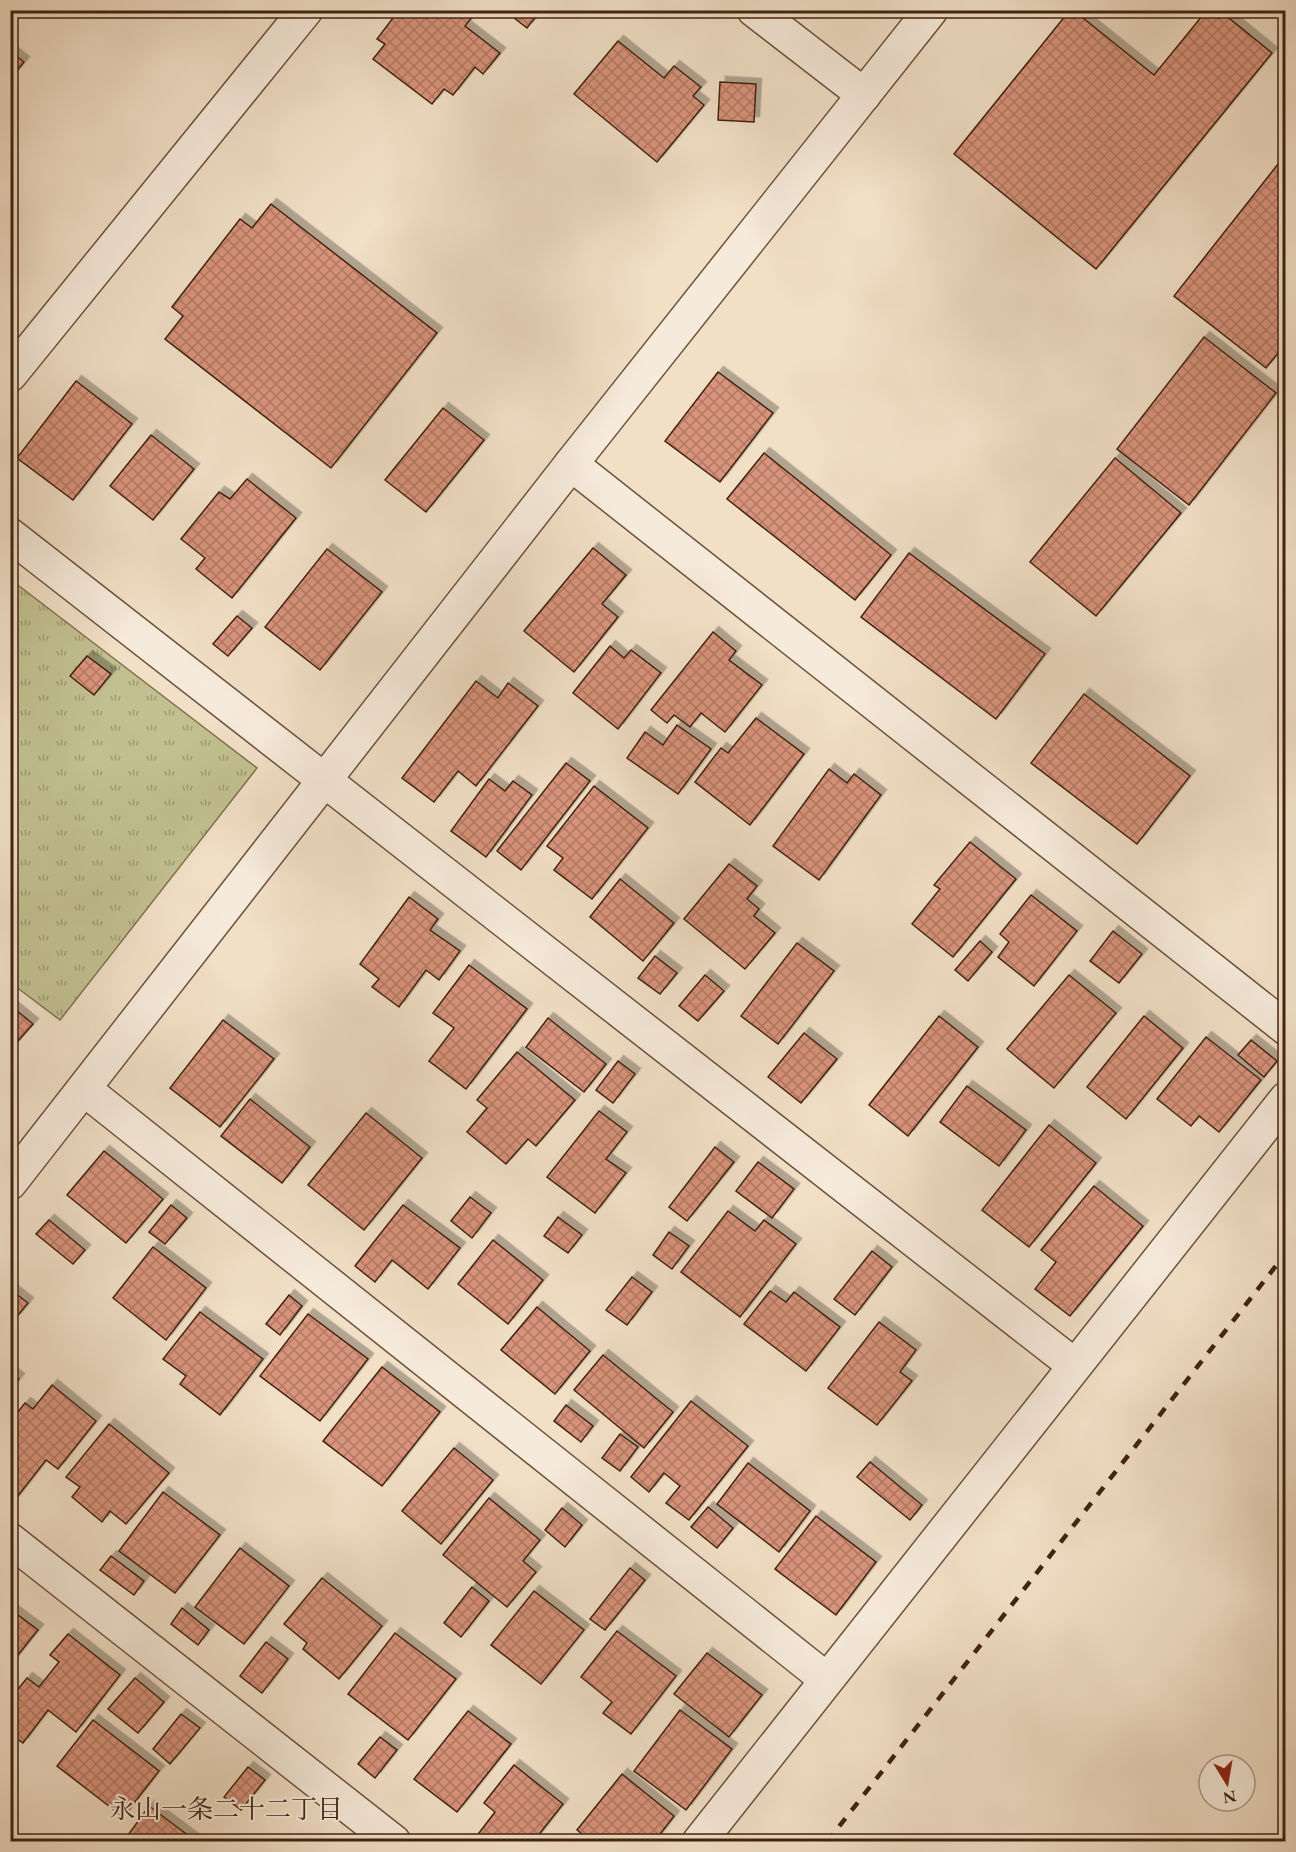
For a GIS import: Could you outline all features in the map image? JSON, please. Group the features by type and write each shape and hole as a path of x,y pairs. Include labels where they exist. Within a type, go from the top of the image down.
{"street":[{"path":"10,375 306,10"},
{"path":"754,10 864,95"},
{"path":"10,1183 571,464 931,10"},
{"path":"571,464 1286,1028"},
{"path":"10,535 325,778 1074,1365"},
{"path":"84,1089 826,1679"},
{"path":"699,1842 1286,1099"},
{"path":"10,1540 394,1842"}],"green space":[{"path":"10,579 257,768 60,1020 11,983"}],"building":[{"path":"399,10 472,10 475,13 465,26 500,53 483,74 475,67 453,95 444,89 432,104 373,59 385,44 377,39"},
{"path":"504,10 541,10 527,28"},
{"path":"1070,10 1073,10 1154,75 1207,10 1219,10 1272,53 1096,269 954,154"},
{"path":"618,41 664,78 674,66 701,87 693,96 704,105 657,162 574,94"},
{"path":"10,51 24,62 10,79"},
{"path":"720,82 756,84 754,122 718,120"},
{"path":"1286,154 1286,343 1266,368 1174,296"},
{"path":"271,204 437,333 331,468 165,339 183,316 172,307 240,219 252,228"},
{"path":"1204,337 1276,393 1189,505 1117,449"},
{"path":"718,372 773,413 720,482 665,441"},
{"path":"76,381 132,424 73,500 17,458"},
{"path":"443,408 484,440 426,512 385,480"},
{"path":"151,435 194,469 153,520 110,486"},
{"path":"764,453 891,555 855,600 727,499"},
{"path":"1115,458 1181,513 1096,616 1030,562"},
{"path":"247,479 296,518 232,598 196,569 205,558 181,539 219,492 230,499"},
{"path":"593,548 626,575 602,604 618,617 574,672 524,631"},
{"path":"327,549 382,592 320,670 265,627"},
{"path":"909,553 1045,654 996,719 861,617"},
{"path":"237,616 252,628 228,656 213,644"},
{"path":"713,632 736,651 729,660 762,685 725,732 701,713 690,727 674,715 667,723 651,710"},
{"path":"610,646 624,658 631,650 661,673 618,729 573,693"},
{"path":"87,656 111,674 94,695 70,676"},
{"path":"476,681 498,698 508,683 538,706 476,786 458,771 434,802 402,778"},
{"path":"1084,694 1190,776 1137,844 1031,763"},
{"path":"756,718 804,754 750,825 695,782 721,748 728,753"},
{"path":"677,725 711,749 678,794 627,758 645,732 663,745"},
{"path":"566,763 590,781 521,870 497,851"},
{"path":"829,769 847,783 854,774 881,795 819,880 773,846"},
{"path":"489,779 505,791 513,781 532,795 486,857 451,831"},
{"path":"594,786 648,828 592,899 554,870 563,858 547,846"},
{"path":"970,842 1016,879 953,957 912,924 940,889 934,885"},
{"path":"729,864 757,886 747,899 759,909 754,916 775,933 745,969 684,919"},
{"path":"620,879 674,923 643,961 590,917"},
{"path":"1031,895 1077,931 1034,986 998,957 1009,942 1000,934"},
{"path":"409,897 438,919 430,930 460,951 439,980 426,970 399,1007 372,987 379,979 360,964"},
{"path":"1113,931 1142,954 1119,983 1090,961"},
{"path":"980,941 992,952 968,981 955,970"},
{"path":"797,943 834,971 778,1044 741,1016"},
{"path":"655,956 677,973 660,994 638,978"},
{"path":"469,965 527,1009 466,1089 429,1061 454,1028 433,1013"},
{"path":"705,975 724,991 698,1021 679,1006"},
{"path":"1069,975 1116,1013 1054,1088 1007,1049"},
{"path":"10,1005 33,1024 10,1050"},
{"path":"939,1016 978,1047 908,1136 869,1105"},
{"path":"1144,1016 1183,1048 1126,1119 1087,1087"},
{"path":"548,1018 606,1064 584,1092 526,1047"},
{"path":"223,1020 274,1059 220,1127 170,1088"},
{"path":"804,1033 837,1059 801,1103 768,1077"},
{"path":"1206,1037 1261,1080 1219,1132 1199,1116 1191,1126 1157,1099"},
{"path":"1251,1040 1277,1061 1264,1077 1238,1055"},
{"path":"517,1052 575,1100 536,1146 528,1139 506,1164 467,1132 487,1108 477,1100"},
{"path":"618,1061 635,1074 613,1103 596,1090"},
{"path":"967,1086 1026,1130 999,1166 940,1122"},
{"path":"250,1099 310,1147 282,1183 221,1136"},
{"path":"599,1111 627,1132 606,1159 626,1173 595,1213 547,1177"},
{"path":"366,1113 422,1158 364,1230 308,1185"},
{"path":"1049,1125 1096,1163 1029,1247 982,1210"},
{"path":"715,1147 734,1162 687,1221 669,1207"},
{"path":"104,1151 163,1199 126,1243 67,1195"},
{"path":"758,1162 794,1189 772,1218 736,1191"},
{"path":"1094,1186 1143,1226 1070,1316 1035,1289 1056,1262 1041,1250"},
{"path":"470,1197 491,1213 472,1238 451,1221"},
{"path":"171,1205 187,1218 165,1244 149,1232"},
{"path":"403,1205 460,1248 428,1289 392,1260 375,1282 355,1266"},
{"path":"728,1211 755,1231 764,1220 796,1244 740,1317 681,1272"},
{"path":"558,1217 582,1235 568,1253 544,1236"},
{"path":"49,1220 85,1250 73,1264 36,1234"},
{"path":"669,1232 689,1246 672,1269 653,1255"},
{"path":"493,1240 543,1280 508,1324 458,1284"},
{"path":"153,1247 206,1288 166,1340 113,1298"},
{"path":"872,1251 892,1267 855,1315 834,1299"},
{"path":"632,1277 652,1292 627,1325 606,1310"},
{"path":"10,1289 28,1303 15,1319 10,1315"},
{"path":"770,1291 786,1302 794,1292 840,1327 806,1371 744,1324"},
{"path":"289,1295 302,1306 280,1335 266,1324"},
{"path":"537,1307 590,1351 555,1394 501,1350"},
{"path":"200,1312 263,1359 220,1415 180,1384 186,1376 163,1359"},
{"path":"308,1314 368,1359 320,1421 260,1376"},
{"path":"879,1322 916,1350 900,1372 912,1381 877,1425 828,1388"},
{"path":"603,1355 673,1412 644,1448 574,1390"},
{"path":"382,1367 440,1412 382,1486 323,1441"},
{"path":"10,1372 19,1379 10,1389"},
{"path":"52,1385 96,1421 58,1469 46,1460 14,1501 10,1498 10,1422 25,1403 33,1409"},
{"path":"691,1401 748,1446 689,1520 666,1503 680,1486 664,1473 649,1492 631,1477"},
{"path":"566,1405 593,1426 581,1442 554,1421"},
{"path":"109,1424 169,1473 126,1524 110,1511 102,1522 72,1497 80,1487 66,1477"},
{"path":"620,1434 638,1447 620,1471 602,1458"},
{"path":"454,1448 493,1480 441,1544 402,1511"},
{"path":"870,1462 922,1505 910,1520 857,1477"},
{"path":"748,1463 810,1511 779,1552 717,1504"},
{"path":"163,1492 220,1535 175,1593 119,1551"},
{"path":"489,1498 540,1540 523,1561 536,1572 507,1607 443,1555"},
{"path":"708,1507 733,1528 717,1548 691,1527"},
{"path":"562,1508 582,1525 565,1547 545,1530"},
{"path":"816,1516 876,1562 836,1615 775,1569"},
{"path":"240,1548 289,1586 244,1644 195,1607"},
{"path":"111,1556 144,1581 134,1595 100,1570"},
{"path":"630,1568 645,1580 605,1630 590,1619"},
{"path":"322,1578 382,1626 339,1679 303,1649 307,1643 284,1624"},
{"path":"472,1587 489,1601 461,1637 444,1623"},
{"path":"534,1591 584,1630 541,1684 491,1645"},
{"path":"182,1608 209,1630 198,1645 171,1624"},
{"path":"10,1609 38,1630 10,1665"},
{"path":"617,1631 676,1676 631,1734 603,1713 612,1702 581,1677"},
{"path":"395,1633 456,1679 408,1740 348,1694"},
{"path":"68,1634 120,1675 76,1732 48,1710 23,1743 10,1734 10,1699 27,1678 39,1687 59,1662 50,1655"},
{"path":"266,1642 288,1659 262,1693 240,1676"},
{"path":"707,1653 762,1695 729,1737 674,1694"},
{"path":"135,1678 164,1702 138,1733 108,1709"},
{"path":"680,1710 732,1749 686,1810 634,1771"},
{"path":"468,1711 511,1744 457,1812 414,1779"},
{"path":"181,1714 200,1728 170,1764 153,1749"},
{"path":"93,1720 159,1771 123,1817 57,1766"},
{"path":"380,1737 397,1750 375,1778 358,1764"},
{"path":"514,1765 563,1804 533,1842 482,1842 476,1837 495,1812 484,1803"},
{"path":"248,1767 265,1780 241,1810 224,1797"},
{"path":"622,1774 674,1816 654,1842 592,1842 577,1830"},
{"path":"149,1806 197,1842 123,1842"}],"railway":[{"path":"827,1842 1286,1253"}],"district":[{"name":"永山一条二十二丁目","path":"226,1809"}]}
